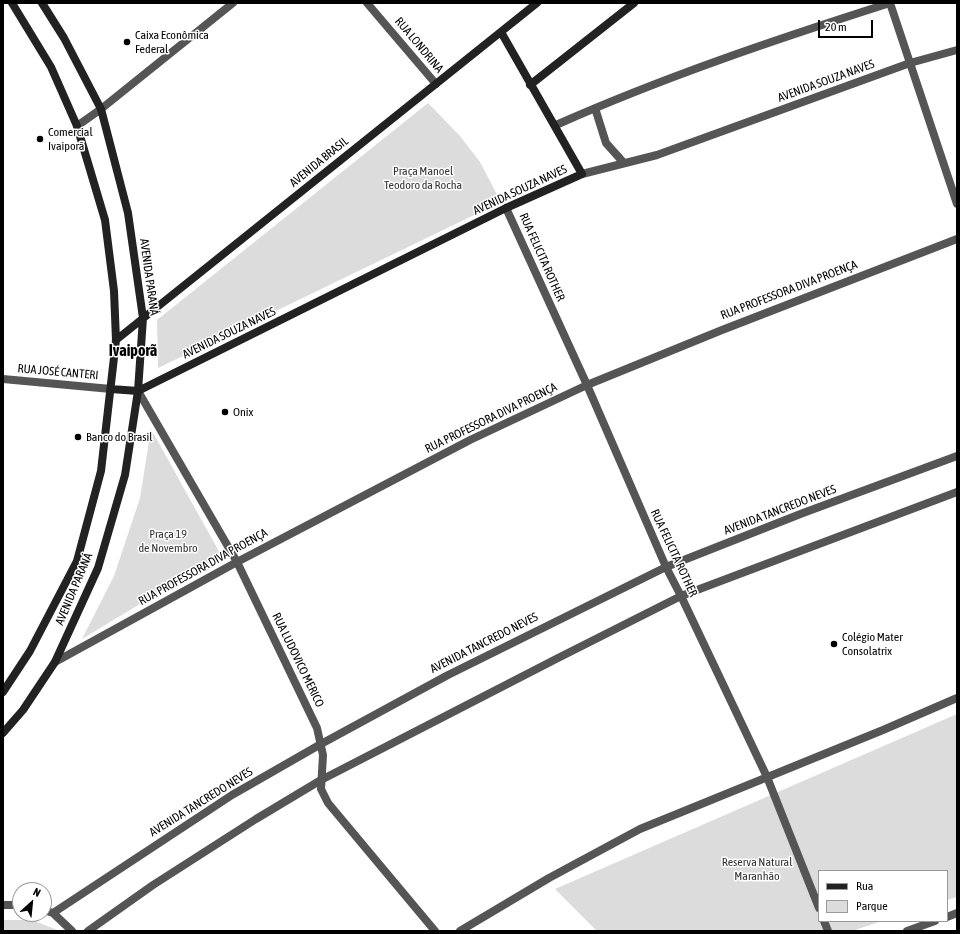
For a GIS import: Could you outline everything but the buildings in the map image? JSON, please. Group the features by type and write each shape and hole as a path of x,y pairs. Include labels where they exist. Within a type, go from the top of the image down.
{"main road":[{"name":"AVENIDA PARANÁ","path":"3,692 30,652 77,561 92,512 101,471 112,389 116,340 114,291 105,220 77,126 51,67 12,3"},
{"name":"AVENIDA PARANÁ","path":"3,733 23,710 55,662 98,568 125,475 138,391 143,318 128,212 101,109 64,38 42,3"},
{"name":"AVENIDA BRASIL","path":"116,340 537,3"},
{"path":"530,85 634,3"},
{"path":"501,32 530,85 556,125 582,174"},
{"name":"AVENIDA SOUZA NAVES","path":"138,391 506,208 582,174"},
{"path":"112,389 138,391"}],"street":[{"path":"77,126 101,109 233,3"},
{"name":"RUA LONDRINA","path":"367,3 436,84"},
{"path":"556,125 595,108 778,39 890,3 957,204"},
{"name":"AVENIDA SOUZA NAVES","path":"582,174 624,162 657,155 910,63 957,50"},
{"path":"595,108 606,142 624,162"},
{"name":"RUA FELICITA ROTHER","path":"506,208 587,385 666,567 767,777 818,905"},
{"name":"RUA PROFESSORA DIVA PROENÇA","path":"55,662 237,562 470,440 587,385 827,288 957,239"},
{"name":"RUA JOSÉ CANTERI","path":"3,379 112,389"},
{"name":"RUA LUDOVICO MERICO","path":"138,391 237,562 317,728 323,755 321,789 328,803 435,931"},
{"name":"AVENIDA TANCREDO NEVES","path":"52,913 232,795 321,744 448,675 666,567 802,513 957,456"},
{"path":"88,931 160,881 256,819 321,780 681,596 957,492"},
{"path":"460,931 549,878 640,829 957,698"},
{"path":"52,913 72,931"},
{"path":"907,931 932,922"}],"green space":[{"name":"Praça Manoel Teodoro da Rocha","path":"428,103 460,136 480,162 501,202 158,368 157,320"},
{"name":"Praça 19 de Novembro","path":"151,429 221,555 82,639 114,576 140,498"},
{"name":"Reserva Natural Maranhão","path":"957,714 957,897 948,900 948,870 818,870 818,922 879,922 852,931 597,931 555,889"},
{"path":"3,920 12,920 12,922 37,922 60,931 3,931"}],"place":[{"name":"Caixa Econômica Federal","path":"127,42"},
{"name":"Comercial Ivaiporã","path":"40,139"},
{"name":"Onix","path":"225,412"},
{"name":"Banco do Brasil","path":"78,437"},
{"name":"Colégio Mater Consolatrix","path":"834,644"}],"district":[{"name":"Ivaiporã","path":"133,351"}]}
